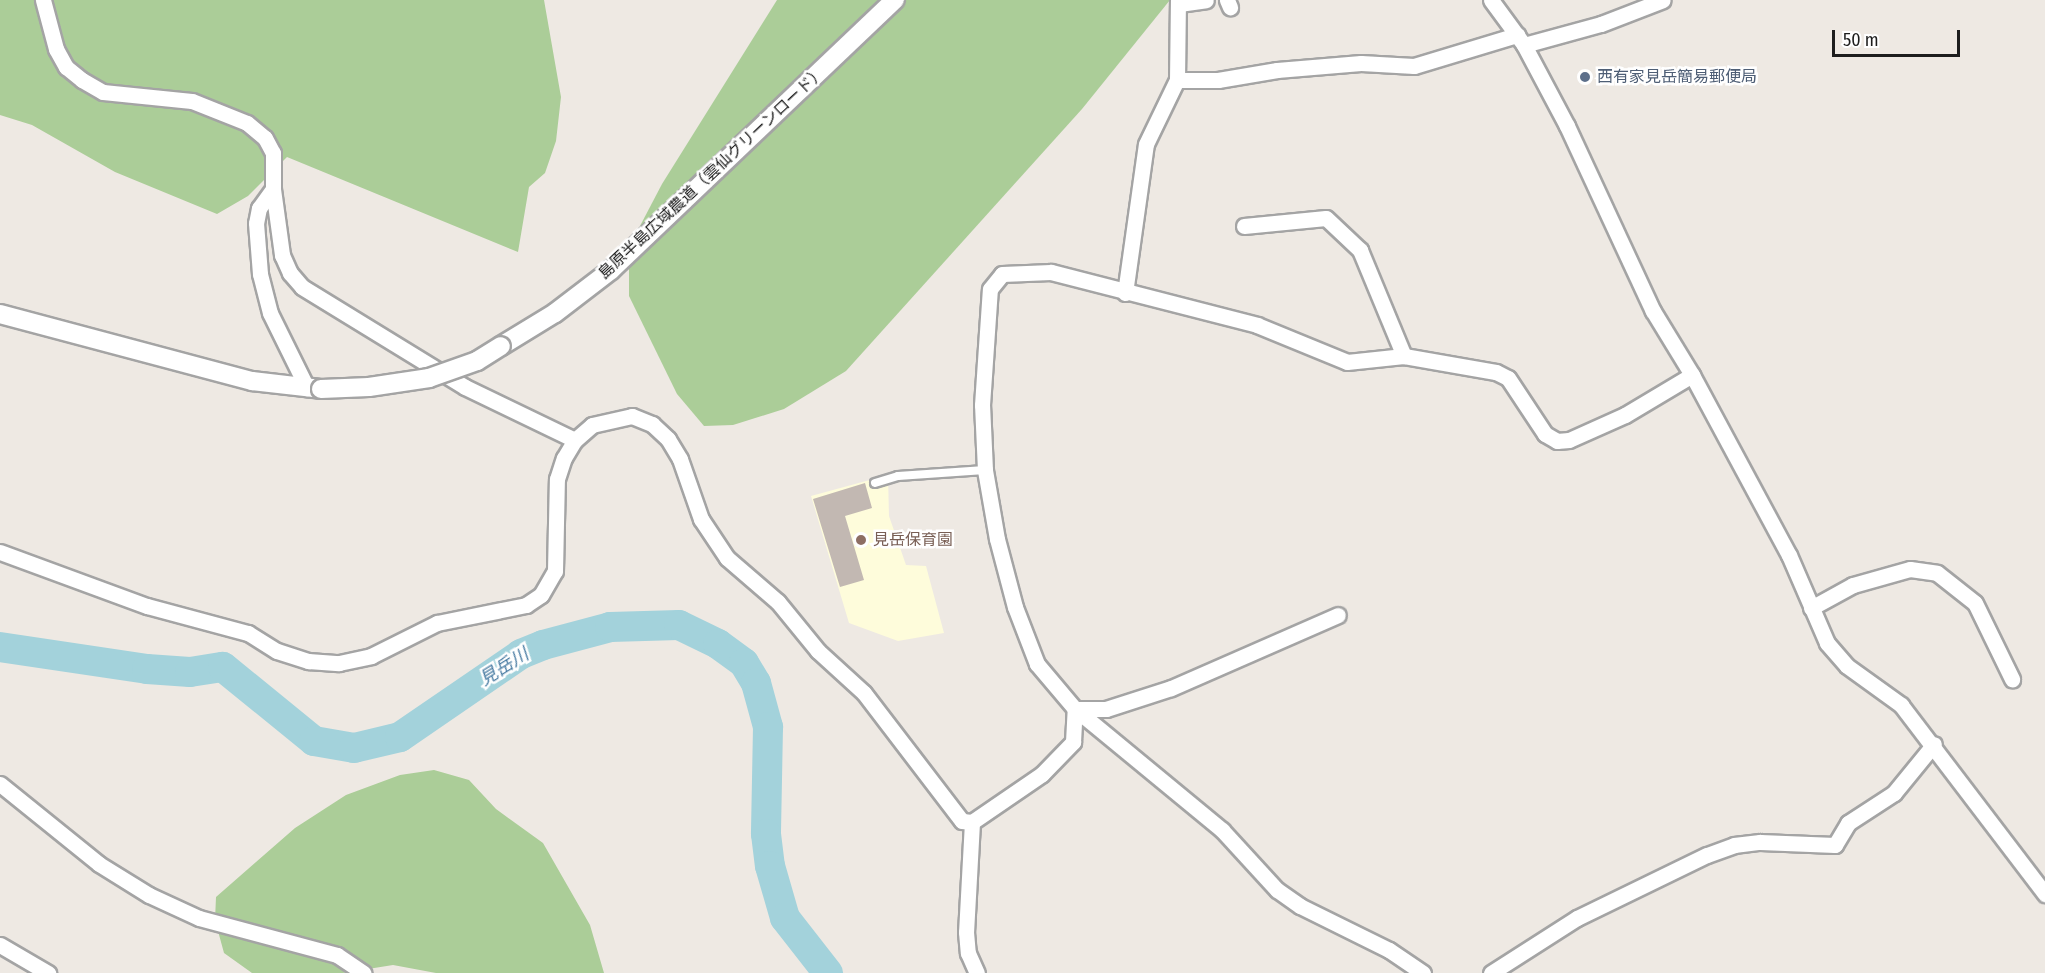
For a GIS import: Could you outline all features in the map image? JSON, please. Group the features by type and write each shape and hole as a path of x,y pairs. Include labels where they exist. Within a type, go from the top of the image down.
{"street":[{"path":"43,0 56,49 66,67 82,80 104,92 192,100 247,123 265,138 273,153 273,189 282,255 290,273 302,287 465,387 575,440"},
{"name":"島原半島広域農道（雲仙グリーンロード）","path":"0,314 231,376 314,388 369,387 429,378 477,361 555,313 665,221 895,0"},
{"path":"1125,293 1146,144 1178,80 1179,2 1206,0"},
{"path":"1491,0 1521,40 1653,311 1692,375 1789,555 1827,643 1847,666 1901,705 1934,744 2045,894"},
{"path":"1178,80 1218,80 1277,70 1361,63 1414,66 1521,40 1601,24 1662,0"},
{"path":"273,189 259,208 256,223 260,274 270,313 314,388"},
{"path":"1244,226 1326,218 1360,250 1404,356"},
{"path":"1424,973 1389,950 1300,906 1277,890 1222,830 1075,709 1037,664 1015,607 997,539 986,470 982,405 990,289 1002,274 1051,272 1257,326 1347,362 1404,356 1502,375 1516,389 1545,434 1557,441 1569,440 1625,415 1692,375"},
{"path":"0,552 147,606 248,633 298,657 339,663 371,657 437,623 526,605 541,595 555,571 557,479 575,440 592,424 632,416 652,424 668,439 680,459 701,519 727,558 778,602 818,651 864,693 918,759 952,811 962,821 972,822 1042,774 1073,742 1075,709"},
{"path":"1811,608 1853,585 1910,569 1937,573 1975,603 2012,679"},
{"path":"1075,709 1106,709 1171,688 1338,615"},
{"path":"1491,973 1577,918 1707,855 1734,845 1760,842 1835,845 1848,823 1894,793 1934,744"},
{"path":"0,784 99,864 148,895 199,918 337,954 364,973"},
{"path":"972,822 966,932 968,953 977,973"},
{"path":"0,945 48,973"}],"lane":[{"path":"875,483 898,476 986,470"}],"shaded area":[{"name":"見岳保育園","path":"888,475 889,516 906,565 926,566 944,633 898,641 849,623 811,496"}],"green space":[{"path":"0,0 544,0 561,97 556,141 545,173 529,187 518,252 287,157 248,196 217,214 115,172 32,125 0,115"},
{"path":"777,0 1170,0 1082,109 846,371 784,409 733,425 704,426 677,394 629,296 629,247 662,184"},
{"path":"434,770 469,780 496,809 543,843 590,925 604,973 436,973 393,965 343,973 252,973 224,953 215,920 216,897 295,828 346,795 400,775"}],"building":[{"path":"865,483 872,508 845,516 864,580 840,587 813,499"}],"waterway":[{"name":"見岳川","path":"0,647 147,669 190,672 223,667 314,741 354,748 400,737 521,654 543,645 610,627 679,625 718,644 744,663 756,683 768,727 766,834 770,866 785,918 828,973"}],"place":[{"name":"西有家見岳簡易郵便局","path":"1585,77"},
{"name":"見岳保育園","path":"861,540"}]}
